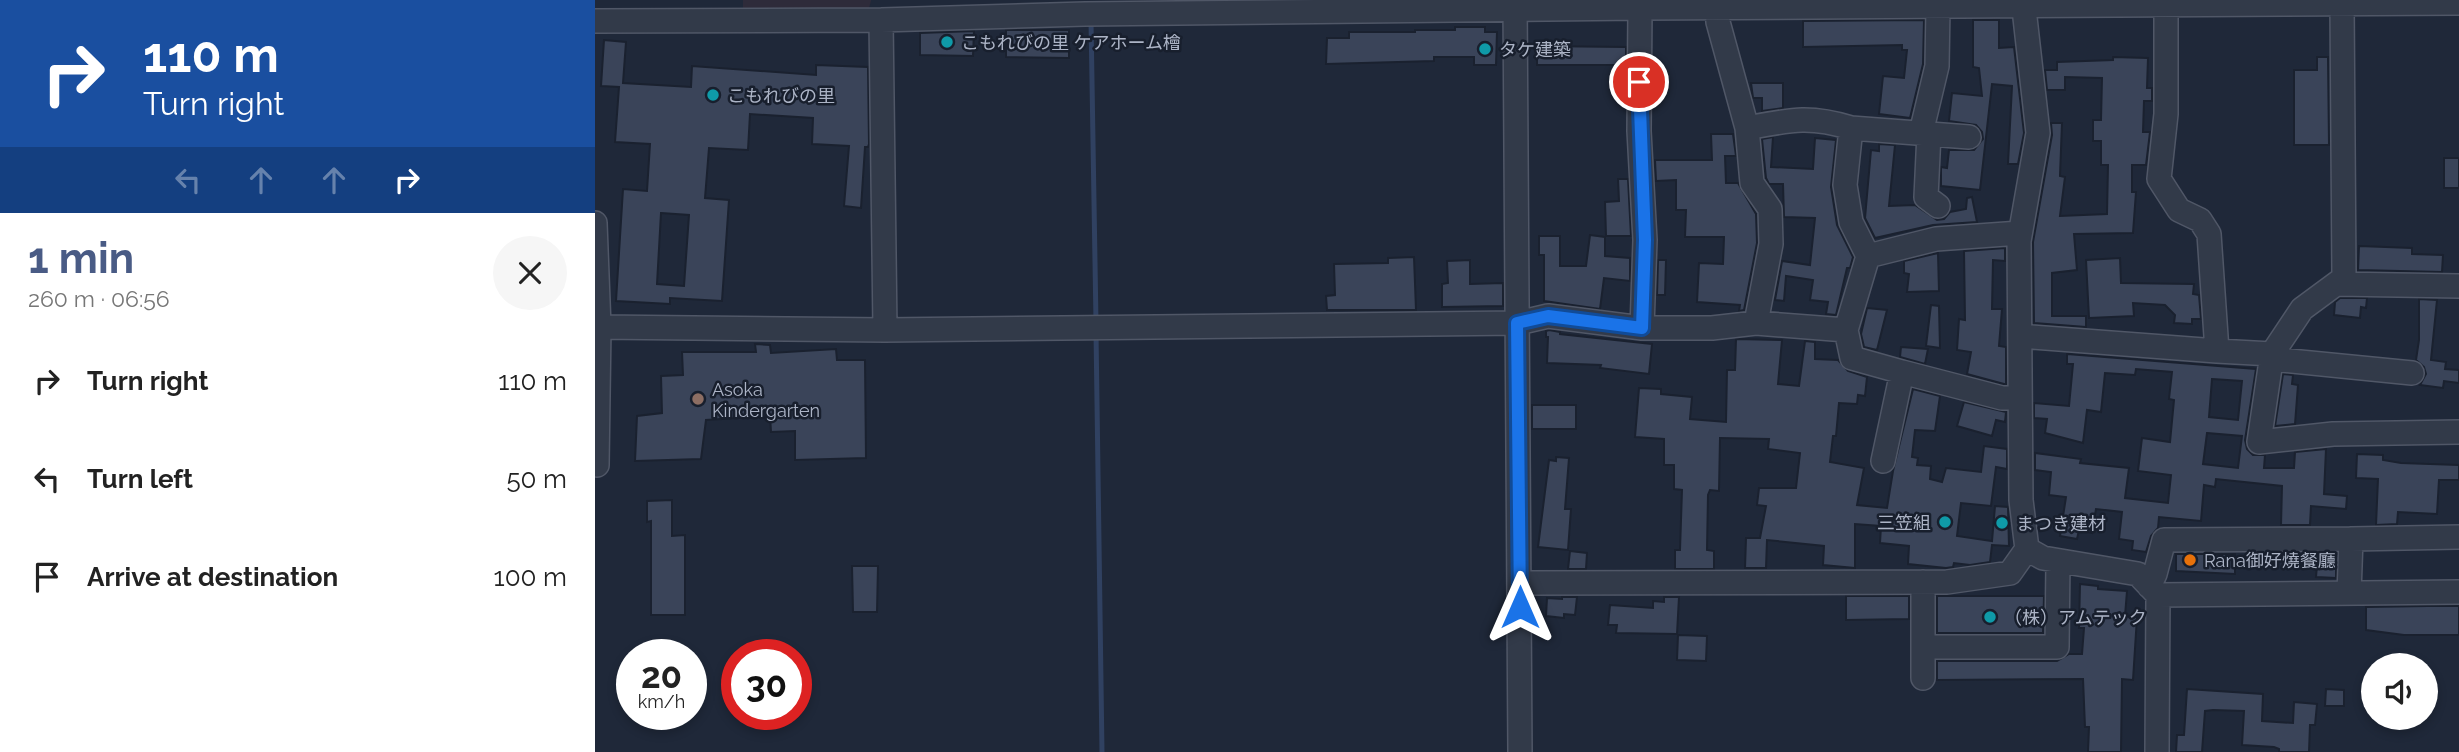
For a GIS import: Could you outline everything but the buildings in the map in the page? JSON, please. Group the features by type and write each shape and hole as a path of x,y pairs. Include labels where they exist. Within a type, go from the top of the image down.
{"street":[{"path":"2167,1 2166,114 2159,178 2179,210 2200,220 2210,234 2217,351"},
{"path":"595,21 881,20 1515,5 1717,8 1874,4 1938,7 2167,1 2459,3"},
{"path":"2346,2 2344,278 2302,309 2271,356 2259,442 2333,434 2459,432"},
{"path":"1519,583 1947,582 2010,573 2027,549 2021,500 2020,233 2038,133 2024,4"},
{"path":"1515,5 1520,752"},
{"path":"1938,7 1937,66 1925,133 1926,197 1938,206"},
{"path":"1640,8 1639,131 1645,240 1642,328"},
{"path":"1717,8 1718,22 1747,128 1752,183 1770,209 1771,244 1756,323"},
{"path":"881,20 885,330"},
{"path":"1747,128 1801,118 1827,120 1851,128 1969,137"},
{"path":"1851,128 1845,185 1851,222 1868,256 1846,330 1852,358 2003,398 2020,398"},
{"path":"595,223 599,327 597,465"},
{"path":"1868,256 1935,239 2020,233"},
{"path":"2337,284 2459,286"},
{"path":"599,327 885,330 1517,323 1548,316 1642,328 1712,328 1756,323 1846,330"},
{"path":"2019,337 2217,351 2412,373"},
{"path":"1883,461 1902,372"},
{"path":"2157,752 2154,590 2155,574 2164,540 2459,537"},
{"path":"2349,593 2351,539"},
{"path":"2027,549 2043,558 2138,574 2154,590 2459,592"},
{"path":"1923,647 2057,647 2058,561"},
{"path":"1923,582 1923,678"}],"shaded area":[{"path":"743,0 871,1 869,8 743,8"}],"waterway":[{"path":"1091,21 1096,322"},
{"path":"1096,332 1102,752"}],"place":[{"name":"こもれびの里 ケアホーム檜","path":"947,42"},
{"name":"タケ建築","path":"1485,49"},
{"name":"こもれびの里","path":"713,95"},
{"name":"Asoka Kindergarten","path":"698,399"},
{"name":"三笠組","path":"1945,522"},
{"name":"まつき建材","path":"2002,523"},
{"name":"Rana御好燒餐廳","path":"2190,560"},
{"name":"（株）アムテック","path":"1990,617"}],"route":[{"path":"1520,607 1517,323 1548,316 1642,328 1645,240 1639,82"}]}
